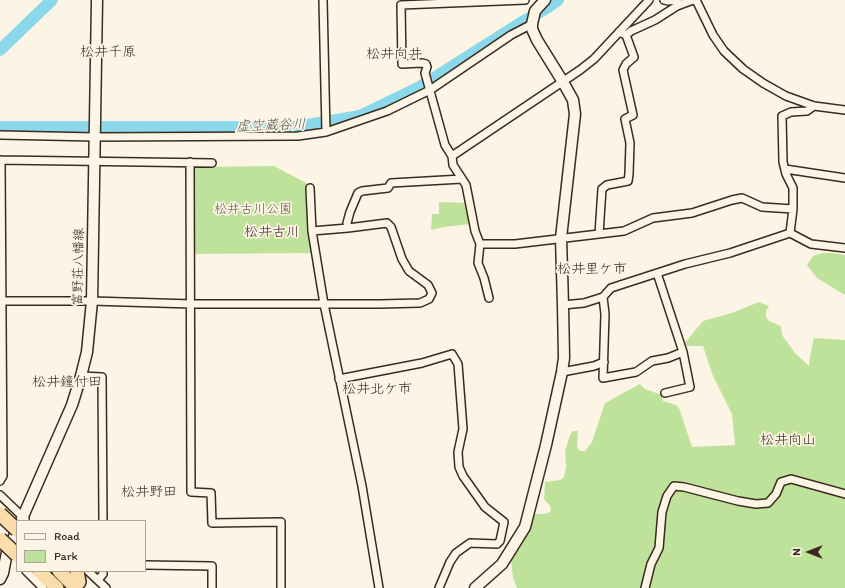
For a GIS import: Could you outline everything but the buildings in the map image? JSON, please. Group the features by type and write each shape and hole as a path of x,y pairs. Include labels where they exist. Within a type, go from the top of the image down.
{"highway":[{"path":"0,506 22,520"},
{"path":"0,514 16,529"},
{"path":"0,532 8,552"},
{"path":"0,539 8,552"},
{"path":"61,572 76,580"},
{"path":"36,574 50,588"},
{"path":"36,574 57,588"}],"street":[{"name":"富野荘八幡線","path":"22,520 62,427 81,376 87,352 92,301 97,0"},
{"path":"323,0 326,132"},
{"path":"489,298 484,278 478,263 480,244 475,231 466,185 453,165 452,156 445,146 425,73 427,67 426,64 402,64 401,2 525,0"},
{"path":"0,135 95,131 298,136 326,132 388,111 430,90 474,62 512,35 533,18 545,0"},
{"path":"452,156 563,82 594,59 623,33 649,0"},
{"path":"664,0 678,0"},
{"path":"623,33 655,20 677,6 694,0 697,2 713,35 724,51 743,69 763,83 786,96 814,106 845,110"},
{"path":"475,588 502,564 524,527 546,445 564,358 561,238 575,114 573,100 536,40 532,30 533,18"},
{"path":"599,234 602,189 607,185 628,181 630,143 625,119 633,115 623,70 626,64 634,57 623,33"},
{"path":"790,233 793,209 793,188 783,162 782,116 791,112 807,111 814,106"},
{"path":"0,481 3,476 1,160 212,163"},
{"path":"190,162 192,492 211,493 212,523 281,522 281,588"},
{"path":"785,169 845,178"},
{"path":"348,228 347,223 350,212 358,193 362,191 388,188 391,183 462,179"},
{"path":"310,188 312,232 324,304 362,486 379,588"},
{"path":"480,244 515,244 624,232 653,218 692,213 742,198 762,207 793,209"},
{"path":"1,302 92,301 190,304 324,304 420,303 429,299 432,293 428,285 409,271 402,259 391,227 387,223 312,232"},
{"path":"563,305 584,303 602,297 611,288 685,264 730,253 790,233 811,244 845,248"},
{"path":"657,273 683,352 690,387 665,393"},
{"path":"602,297 605,314 603,378 636,372 652,361 668,358 683,352"},
{"path":"339,379 422,363 452,354 458,364 463,429 458,452 459,467 463,476 485,507 504,522 500,541 497,544 470,543 456,553 450,562 439,588"},
{"path":"562,372 594,366 604,362"},
{"path":"81,376 102,377 103,520"},
{"path":"645,588 651,564 659,548 662,512 667,496 674,486 756,504 768,503 776,494 781,482 792,479 845,494"},
{"path":"0,495 22,520"},
{"path":"0,579 8,552 16,532"},
{"path":"8,552 16,561"},
{"path":"146,565 212,566 212,588"},
{"path":"89,572 106,588"},
{"path":"98,580 103,572"},
{"path":"35,588 36,574"},
{"path":"36,574 43,588"}],"green space":[{"name":"松井古川公園","path":"274,166 312,186 314,253 193,254 193,167"},
{"path":"439,202 468,203 471,224 431,230 432,214 439,214"},
{"path":"822,253 845,255 845,295 817,278 807,265 813,256"},
{"path":"759,302 769,306 766,311 766,317 769,321 781,326 782,335 795,353 809,366 814,338 845,340 845,588 517,588 513,578 511,559 534,514 544,514 550,512 551,507 544,499 545,482 560,480 564,477 566,467 565,451 570,435 573,431 578,431 577,447 580,451 585,451 592,442 605,403 640,384 645,389 662,395 663,401 676,405 679,408 692,447 735,445 732,414 713,376 703,346 687,346 684,344 703,321 732,313"}],"waterway":[{"path":"0,50 52,0"},
{"name":"虚空蔵谷川","path":"0,127 296,127 360,116 418,88 558,0"}],"district":[{"name":"松井千原","path":"108,52"},
{"name":"松井向井","path":"394,54"},
{"name":"松井古川","path":"272,232"},
{"name":"松井里ケ市","path":"592,269"},
{"name":"松井鐘付田","path":"67,382"},
{"name":"松井北ケ市","path":"377,389"},
{"name":"松井向山","path":"788,440"},
{"name":"松井野田","path":"149,492"}]}
